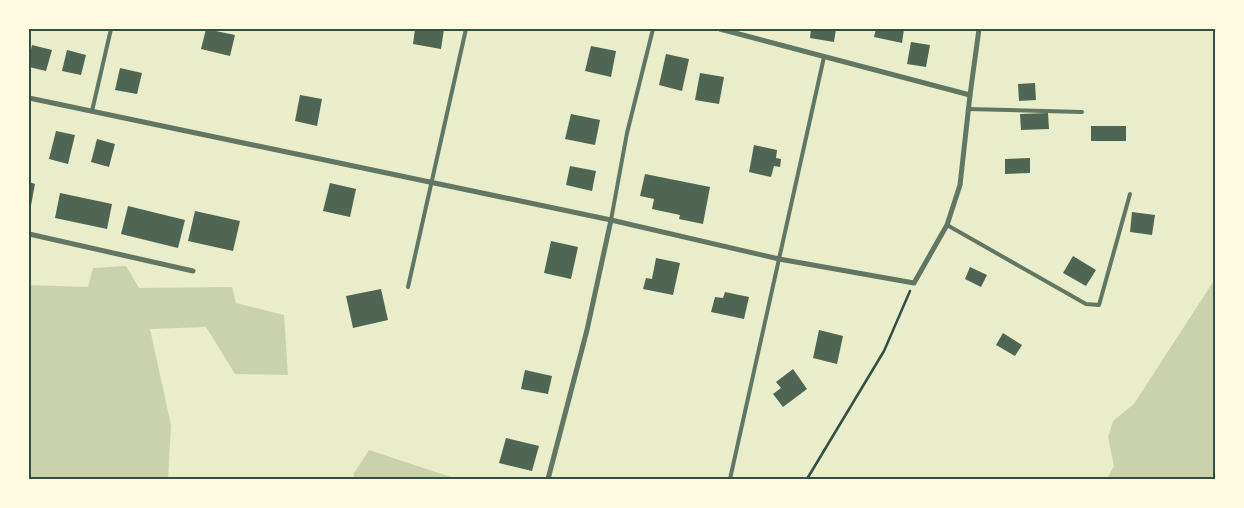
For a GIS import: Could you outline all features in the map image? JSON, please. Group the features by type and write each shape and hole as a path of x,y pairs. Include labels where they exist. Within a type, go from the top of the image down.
{"street":[{"path":"720,29 970,95"},
{"path":"29,98 611,220 779,259 914,283 947,225 960,184 979,29"},
{"path":"548,479 587,330 611,220"},
{"path":"29,234 193,271"}],"lane":[{"path":"92,111 111,29"},
{"path":"408,287 466,29"},
{"path":"611,220 627,133 653,29"},
{"path":"730,479 824,57"},
{"path":"968,109 1082,112"},
{"path":"947,225 1086,304 1099,305 1130,194"}],"path":[{"path":"807,479 884,351 914,283"}],"green space":[{"path":"126,266 139,288 232,287 236,303 284,315 288,375 235,374 206,327 150,329 171,425 168,479 29,479 29,285 88,287 93,268"},
{"path":"1215,279 1215,479 1107,479 1114,466 1108,437 1113,421 1134,404"},
{"path":"369,450 457,479 355,479 353,475"}],"building":[{"path":"206,29 235,35 230,56 201,49"},
{"path":"415,29 444,29 441,49 413,44"},
{"path":"811,29 836,29 834,42 810,38"},
{"path":"876,29 904,29 902,43 874,37"},
{"path":"911,42 930,45 926,67 907,64"},
{"path":"32,45 52,50 46,71 29,67"},
{"path":"591,46 616,51 611,77 585,71"},
{"path":"67,50 86,55 81,75 62,71"},
{"path":"666,54 689,59 682,91 659,85"},
{"path":"120,68 142,73 137,94 115,90"},
{"path":"700,73 724,77 719,104 695,100"},
{"path":"1035,83 1036,100 1019,101 1018,84"},
{"path":"300,95 322,99 317,126 295,121"},
{"path":"1048,113 1049,129 1021,130 1020,114"},
{"path":"571,114 600,120 595,145 565,139"},
{"path":"1091,126 1126,126 1126,141 1091,141"},
{"path":"56,131 75,135 68,164 49,159"},
{"path":"97,139 115,144 109,167 91,162"},
{"path":"754,145 777,150 776,158 781,159 780,167 774,166 771,177 749,172"},
{"path":"1030,158 1030,173 1005,174 1005,159"},
{"path":"570,166 596,171 592,191 566,185"},
{"path":"645,174 710,187 703,224 679,219 680,215 652,209 654,199 640,196"},
{"path":"29,182 35,184 30,211 29,211"},
{"path":"330,183 356,189 350,217 323,211"},
{"path":"60,193 112,204 107,229 55,218"},
{"path":"128,206 185,220 178,248 121,234"},
{"path":"195,211 240,221 233,251 188,241"},
{"path":"1132,212 1155,215 1152,235 1130,232"},
{"path":"551,241 578,247 571,279 544,273"},
{"path":"1073,256 1096,270 1086,286 1063,273"},
{"path":"656,258 680,263 673,295 643,289 646,278 652,279"},
{"path":"970,267 987,275 981,287 965,279"},
{"path":"381,289 388,320 353,328 346,296"},
{"path":"725,292 749,297 744,319 711,312 715,297 723,298"},
{"path":"819,330 843,336 837,364 813,358"},
{"path":"1003,333 1022,345 1015,356 996,345"},
{"path":"793,369 807,389 783,407 773,394 781,388 776,382"},
{"path":"525,370 552,376 548,394 521,389"},
{"path":"506,438 539,446 532,471 499,463"}]}
